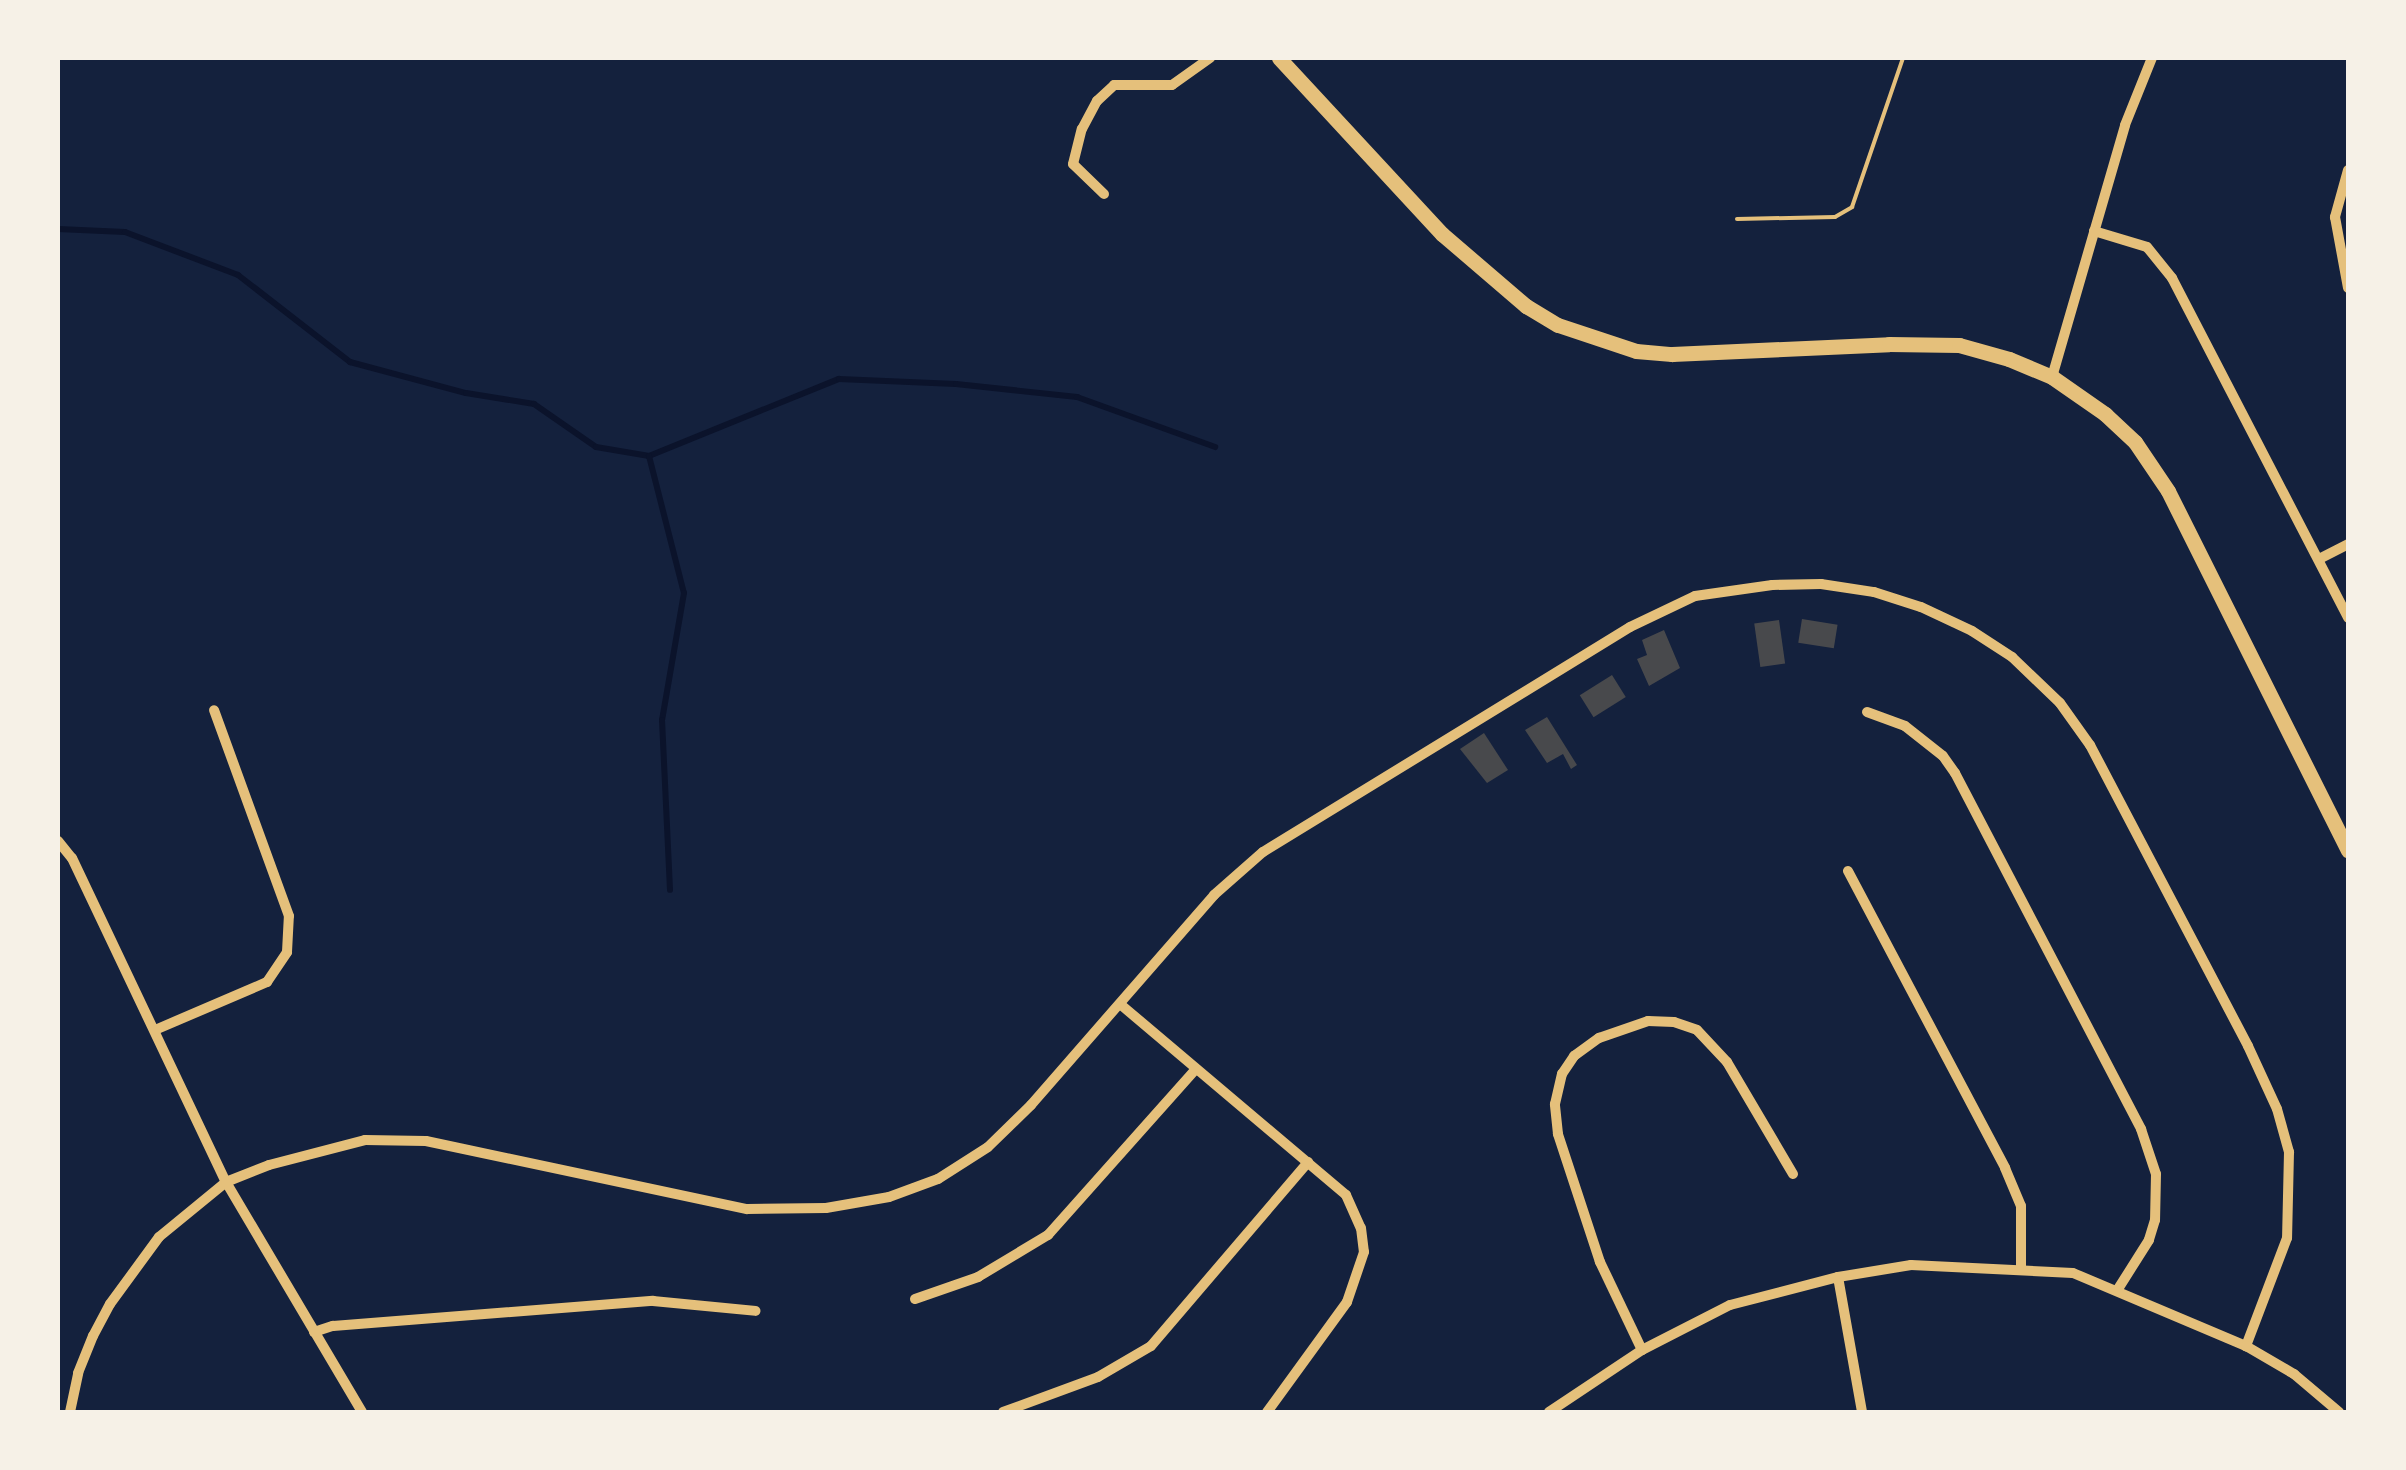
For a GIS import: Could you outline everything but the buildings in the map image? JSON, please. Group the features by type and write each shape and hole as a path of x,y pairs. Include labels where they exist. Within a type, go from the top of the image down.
{"street":[{"path":"1104,194 1072,164 1082,129 1096,102 1114,84 1172,85 1210,58"},
{"path":"1279,58 1442,234 1526,306 1558,325 1636,350 1672,354 1889,344 1959,345 2009,358 2052,377 2104,414 2135,442 2168,491 2348,850"},
{"path":"2052,377 2133,98 2152,58"},
{"path":"2348,170 2335,218 2348,288"},
{"path":"2094,231 2147,247 2172,278 2348,618"},
{"path":"2319,559 2348,544"},
{"path":"70,1412 78,1373 110,1304 160,1237 226,1182 269,1164 365,1140 410,1141 526,1159 746,1210 826,1208 888,1197 938,1179 988,1146 1032,1105 1214,895 1263,852 1630,627 1696,596 1772,585 1821,584 1890,597 1972,631 2012,657 2060,703 2090,745 2248,1046 2277,1109 2289,1152 2287,1238 2246,1346"},
{"path":"155,1030 267,982 287,952 290,916 214,710"},
{"path":"1868,712 1905,726 1943,756 1955,773 2141,1129 2156,1174 2155,1220 2149,1240 2118,1288"},
{"path":"58,841 72,858 226,1182 362,1412"},
{"path":"1848,871 2005,1168 2022,1217 2021,1270"},
{"path":"1120,1004 1346,1195 1361,1228 1364,1252 1348,1302 1266,1412"},
{"path":"1642,1350 1600,1262 1558,1134 1555,1104 1562,1074 1574,1056 1600,1038 1648,1022 1674,1022 1696,1030 1728,1062 1793,1174"},
{"path":"915,1298 978,1277 1048,1234 1196,1070"},
{"path":"1004,1412 1098,1377 1150,1346 1308,1162"},
{"path":"1548,1412 1642,1350 1730,1305 1838,1276 1911,1265 2073,1272 2246,1346 2294,1374 2339,1412"},
{"path":"1838,1276 1862,1412"},
{"path":"314,1332 334,1326 654,1302 756,1310"}],"path":[{"path":"1737,219 1836,217 1852,207 1902,58"}],"waterway":[{"path":"58,229 125,232 238,275 350,362 466,393 534,404 596,447 649,456 839,379 956,384 1077,397 1215,447"},
{"path":"649,456 684,593 662,720 670,890"}]}
